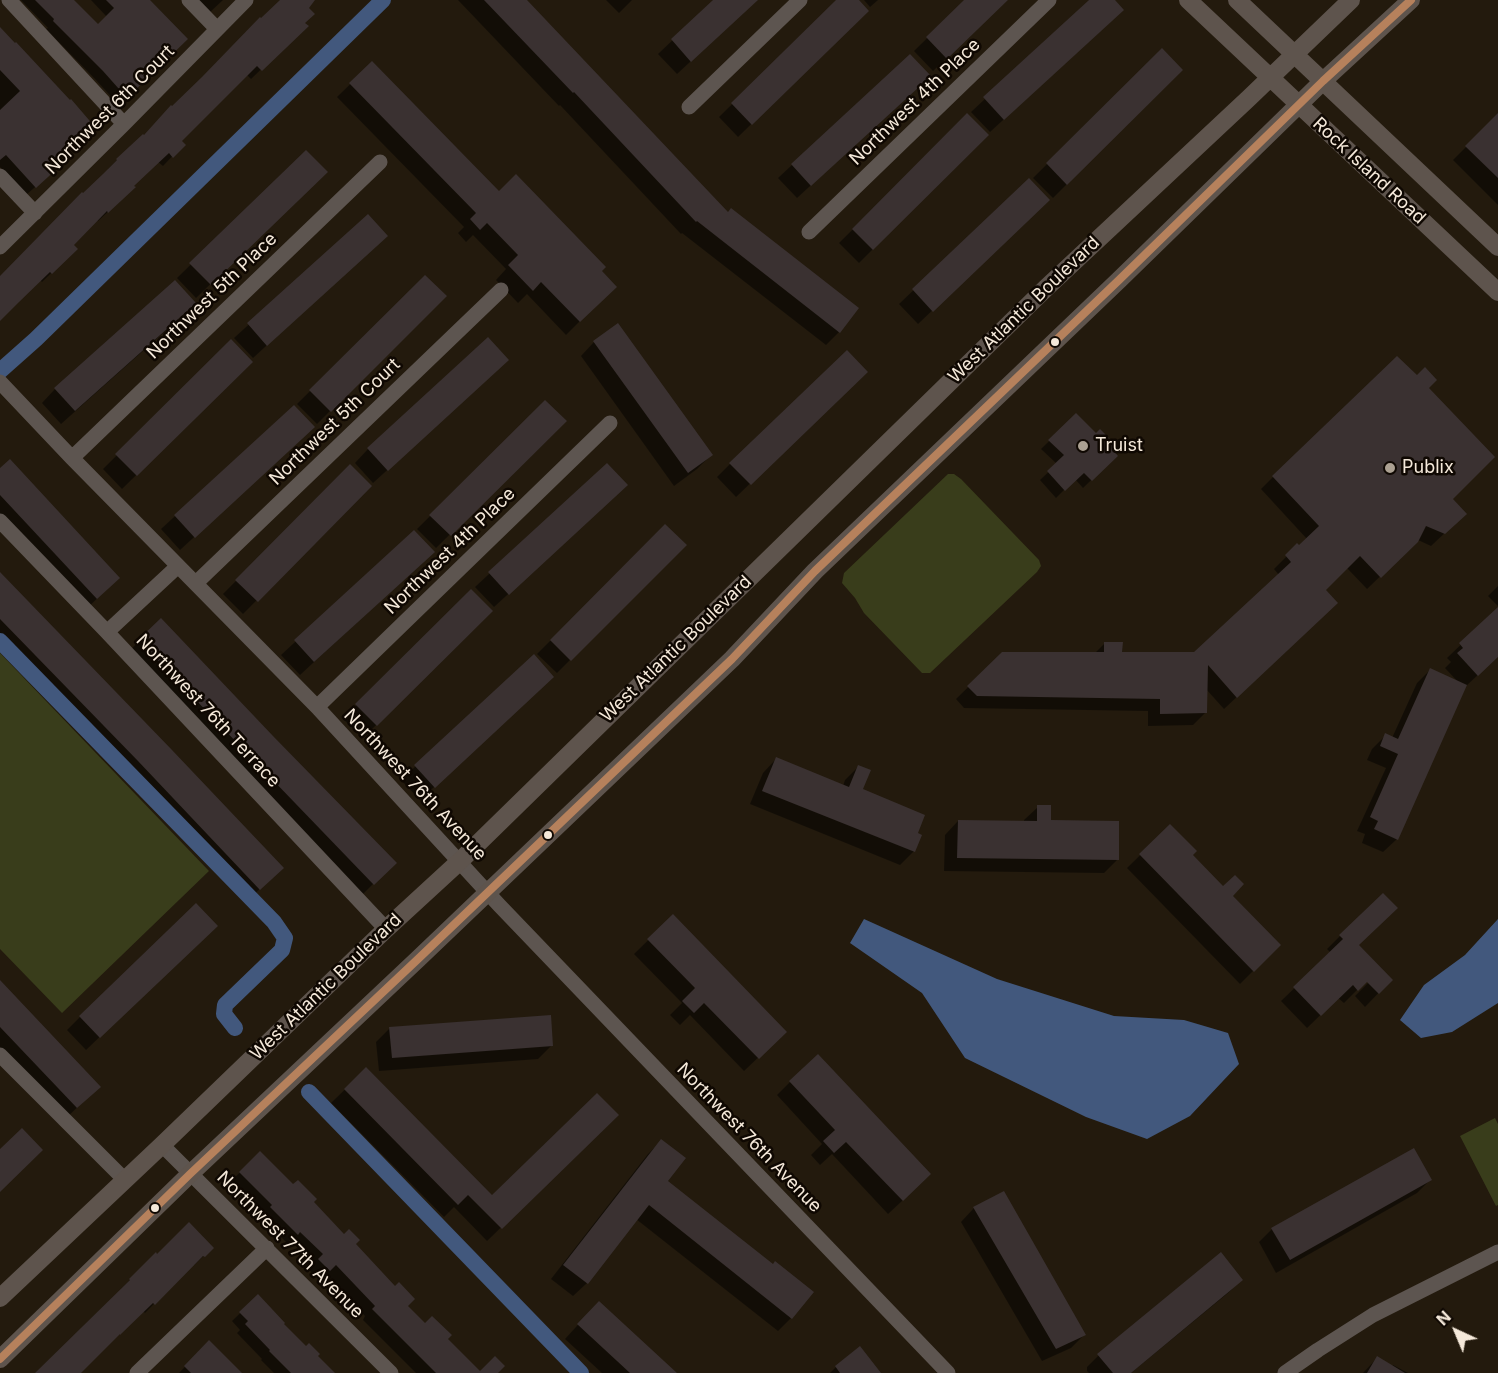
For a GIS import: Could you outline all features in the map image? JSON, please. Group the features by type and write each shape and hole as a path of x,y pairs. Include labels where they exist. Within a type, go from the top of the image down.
{"main road":[{"name":"Rock Island Road","path":"1188,0 1498,292"},
{"name":"Rock Island Road","path":"1237,0 1498,247"},
{"name":"West Atlantic Boulevard","path":"0,1298 386,928 460,861 1038,296 1351,0"},
{"path":"0,1359 190,1174 732,659 815,571 1323,81 1411,0"}],"street":[{"path":"9,0 124,124"},
{"path":"189,0 217,29"},
{"name":"Northwest 6th Court","path":"0,247 246,0"},
{"path":"689,107 800,0"},
{"name":"Northwest 4th Place","path":"809,232 1048,0"},
{"name":"Northwest 5th Place","path":"72,459 380,162"},
{"path":"0,176 35,213"},
{"name":"Northwest 5th Court","path":"196,583 501,290"},
{"name":"Northwest 76th Avenue","path":"5,388 317,707 487,892 948,1373"},
{"name":"Northwest 4th Place","path":"317,707 610,423"},
{"name":"Northwest 76th Terrace","path":"0,521 386,928"},
{"path":"107,632 178,566"},
{"path":"0,1054 125,1180"},
{"name":"Northwest 77th Avenue","path":"162,1145 391,1373"},
{"path":"144,1371 267,1248"},
{"path":"1285,1373 1373,1315 1498,1252"}],"green space":[{"path":"948,474 954,474 961,479 1039,560 1041,566 930,673 922,673 864,613 842,583 844,573"},
{"path":"0,653 209,871 62,1013 0,949"},
{"path":"1495,1118 1498,1124 1498,1205 1496,1206 1460,1136"}],"water":[{"path":"864,919 997,979 1114,1016 1184,1020 1228,1033 1239,1064 1190,1116 1147,1139 1086,1117 965,1058 922,993 850,943"},
{"path":"1498,919 1498,1003 1452,1032 1421,1038 1400,1020 1424,985 1465,955"}],"building":[{"path":"35,0 74,0 98,24 114,8 106,0 150,0 188,39 127,98"},
{"path":"280,0 315,0 309,8 315,14 305,23 309,26 262,71 257,66 182,141 186,145 173,158 169,153 134,186 136,187 108,213 107,211 74,245 78,249 52,274 50,272 0,321 0,276 82,192 144,135 171,105"},
{"path":"484,0 527,0 728,212 731,208 859,308 840,333 696,222"},
{"path":"713,0 758,0 691,62 671,39"},
{"path":"836,0 859,0 869,11 752,125 731,103"},
{"path":"964,0 1008,0 947,59 926,37"},
{"path":"1089,0 1115,0 1124,10 1004,120 983,97"},
{"path":"0,27 71,99 95,127 56,162 60,166 36,188 6,155 0,160 0,110 20,91 0,70"},
{"path":"1162,48 1183,70 1067,185 1046,163"},
{"path":"910,54 931,76 811,186 791,164"},
{"path":"372,61 499,191 516,174 606,267 602,271 617,287 580,322 541,282 533,291 508,265 518,255 487,223 480,230 470,219 476,213 349,83"},
{"path":"967,113 989,135 873,250 852,229"},
{"path":"1498,113 1498,178 1465,146"},
{"path":"306,150 328,172 211,285 189,263"},
{"path":"1029,178 1050,200 933,312 912,289"},
{"path":"368,214 388,236 267,346 247,323"},
{"path":"425,275 447,296 331,412 309,390"},
{"path":"175,280 196,303 75,411 54,388"},
{"path":"618,323 713,455 688,473 593,341"},
{"path":"488,337 509,360 388,471 367,448"},
{"path":"231,339 253,362 137,476 115,454"},
{"path":"847,350 868,372 751,485 729,463"},
{"path":"1397,356 1417,375 1425,367 1437,380 1429,388 1495,457 1453,499 1467,514 1445,534 1426,526 1418,542 1381,578 1360,556 1326,590 1338,603 1237,698 1208,665 1207,713 1160,714 1160,699 977,696 967,686 1002,652 1104,652 1104,642 1123,642 1122,652 1194,652 1291,562 1285,555 1319,526 1272,476"},
{"path":"545,400 567,421 451,536 429,515"},
{"path":"294,405 315,427 195,538 174,515"},
{"name":"Truist","path":"1076,413 1096,433 1100,429 1116,445 1112,449 1118,456 1092,481 1084,473 1065,491 1047,471 1064,455 1048,440"},
{"path":"10,459 120,578 97,599 0,495 0,468"},
{"path":"607,463 628,485 509,595 488,572"},
{"path":"350,464 372,486 258,602 235,580"},
{"path":"665,524 687,545 571,661 550,640"},
{"path":"414,530 435,552 314,662 294,640"},
{"path":"0,572 284,868 260,890 0,619"},
{"path":"471,589 493,611 377,726 355,704"},
{"path":"1498,607 1498,657 1478,676 1457,653 1463,648 1459,643"},
{"path":"161,618 397,863 374,885 138,640"},
{"path":"534,654 554,677 435,788 414,765"},
{"path":"1430,668 1467,685 1398,840 1374,829 1378,821 1370,817 1398,754 1380,746 1385,733 1398,739"},
{"path":"776,757 849,787 858,765 871,770 863,789 925,815 918,833 922,835 915,852 762,791"},
{"path":"1037,805 1051,805 1051,820 1119,821 1119,860 957,858 958,820 1037,821"},
{"path":"1170,824 1197,851 1193,855 1223,886 1235,875 1244,884 1233,896 1281,945 1254,972 1139,854"},
{"path":"1383,893 1398,908 1359,945 1393,980 1379,994 1367,982 1358,991 1353,985 1321,1016 1293,987 1343,939 1339,935"},
{"path":"196,903 218,926 100,1038 79,1016"},
{"path":"673,914 787,1032 759,1059 704,1003 694,1013 682,1001 695,988 647,939"},
{"path":"0,980 101,1087 77,1108 0,1027"},
{"path":"551,1015 553,1046 392,1058 389,1027"},
{"path":"818,1054 931,1174 903,1201 846,1142 834,1153 823,1141 835,1130 789,1081"},
{"path":"366,1067 492,1195 597,1093 619,1115 502,1229 468,1195 458,1205 344,1089"},
{"path":"22,1128 43,1150 0,1192 0,1149"},
{"path":"661,1139 686,1158 668,1181 773,1264 775,1261 814,1292 792,1319 649,1205 588,1284 563,1265"},
{"path":"1414,1148 1432,1180 1290,1260 1271,1228"},
{"path":"260,1151 293,1184 298,1180 317,1199 314,1202 344,1234 349,1229 360,1240 356,1244 395,1286 399,1282 415,1299 408,1306 425,1323 432,1316 452,1335 448,1339 480,1371 495,1356 505,1366 498,1373 436,1373 372,1309 375,1306 336,1265 330,1271 318,1259 323,1254 300,1232 298,1235 239,1172"},
{"path":"1004,1191 1086,1335 1056,1349 973,1207"},
{"path":"189,1222 214,1248 205,1257 203,1256 155,1305 153,1303 81,1373 35,1373 156,1252 157,1254"},
{"path":"1221,1252 1243,1280 1131,1373 1113,1373 1097,1354"},
{"path":"258,1294 306,1346 309,1343 320,1354 318,1356 335,1373 291,1373 269,1351 245,1324 248,1321 239,1312"},
{"path":"599,1301 677,1373 630,1373 577,1324"},
{"path":"209,1340 242,1373 191,1373 184,1366"},
{"path":"860,1346 881,1373 840,1373 835,1366"},
{"path":"1377,1356 1405,1373 1367,1373"}],"waterway":[{"path":"0,371 36,339 383,0"},
{"path":"0,641 274,922 285,938 282,950 225,1005 224,1014 235,1028"},
{"path":"309,1092 581,1373"}],"transit line":[{"path":"0,1359 190,1174 732,659 815,571 1323,81 1411,0"}],"place":[{"name":"Truist","path":"1083,446"},
{"name":"Publix","path":"1390,468"}]}
